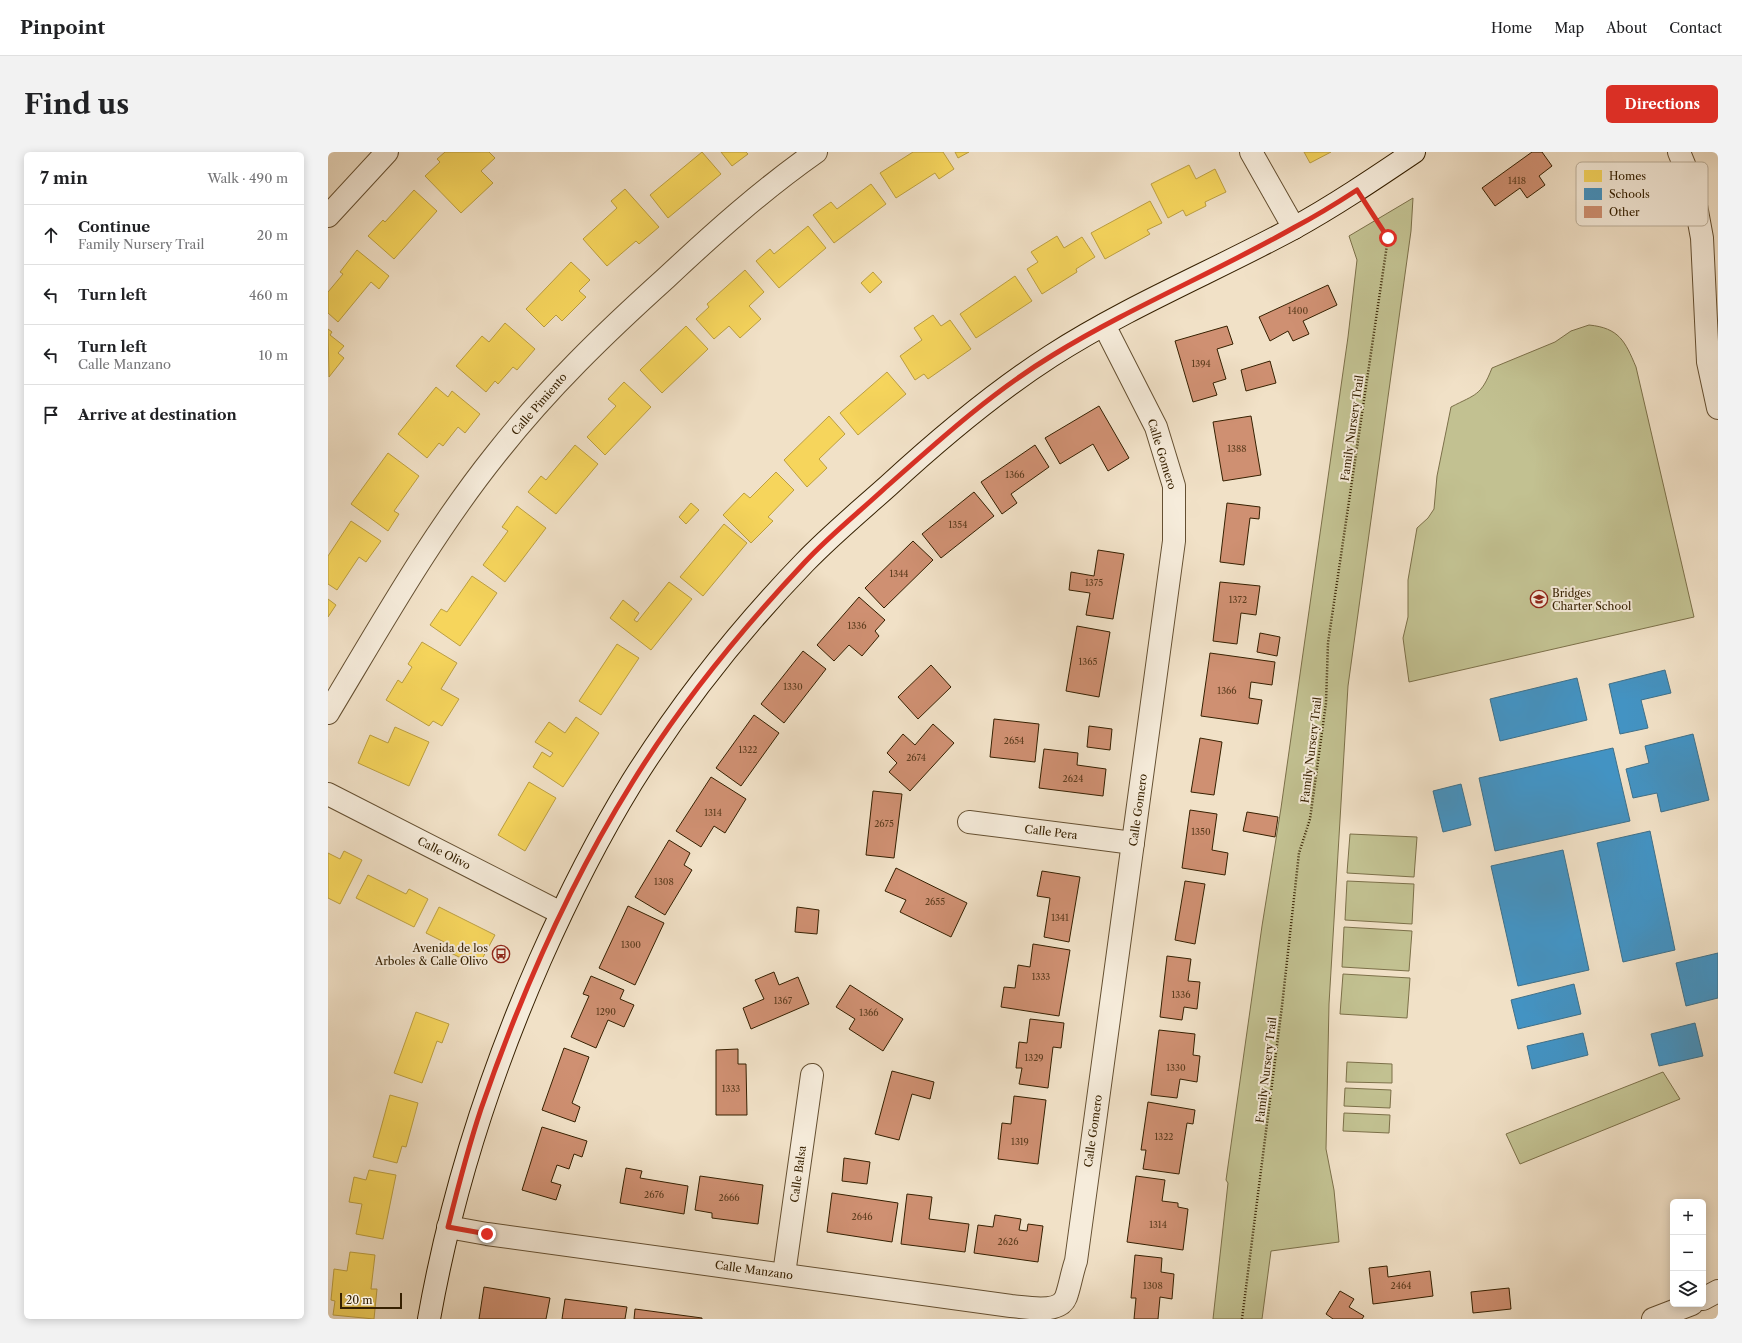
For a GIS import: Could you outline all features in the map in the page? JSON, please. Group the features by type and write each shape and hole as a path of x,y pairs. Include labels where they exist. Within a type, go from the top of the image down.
{"street":[{"path":"328,216 387,152"},
{"name":"Calle Pimiento","path":"328,713 403,590 448,521 495,455 523,421 602,336 729,220 816,152"},
{"path":"1251,152 1294,228"},
{"path":"429,1319 448,1227 480,1112 504,1046 560,913 595,845 632,782 672,722 747,626 807,559 913,463 976,409 1051,356 1104,325 1294,228 1357,190 1414,152"},
{"path":"1679,152 1683,162"},
{"path":"1700,226 1702,238 1708,362 1718,408"},
{"name":"Calle Gomero","path":"1059,1304 1066,1298 1076,1261 1174,541 1174,486 1156,427 1104,325"},
{"name":"Calle Olivo","path":"328,794 560,913"},
{"name":"Calle Pera","path":"968,822 1133,843"},
{"name":"Calle Balsa","path":"784,1274 812,1074"},
{"name":"Calle Manzano","path":"448,1227 487,1234 1011,1306 1050,1308 1059,1304"},
{"path":"1706,1297 1718,1291"},
{"path":"1653,1319 1684,1307"}],"path":[{"name":"Family Nursery Trail","path":"1242,1319 1282,1006 1299,853 1310,819 1326,704 1328,643 1388,238 1357,190"}],"shaded area":[{"path":"1413,198 1411,231 1348,686 1329,1004 1326,1149 1334,1190 1339,1242 1271,1251 1262,1319 1213,1319 1228,1183 1226,1180 1348,337 1357,260 1349,236"},
{"path":"1589,325 1607,329 1620,337 1636,367 1694,617 1409,682 1403,638 1408,617 1408,580 1417,528 1428,518 1434,509 1437,476 1451,407 1477,393 1484,384 1492,368 1555,342 1571,331"},
{"path":"1350,834 1417,837 1414,877 1347,873"},
{"path":"1347,881 1414,884 1412,924 1345,920"},
{"path":"1344,927 1412,931 1409,971 1342,967"},
{"path":"1343,974 1410,978 1407,1018 1340,1014"},
{"path":"1347,1062 1392,1064 1392,1083 1346,1082"},
{"path":"1663,1072 1680,1099 1520,1164 1506,1134"},
{"path":"1345,1088 1391,1090 1390,1108 1344,1106"},
{"path":"1344,1113 1390,1115 1389,1133 1343,1131"}],"building: Homes":[{"path":"445,152 489,152 495,158 481,171 493,183 461,213 425,176 440,162 437,159"},
{"path":"702,152 721,174 668,218 650,195"},
{"path":"721,152 746,152 748,154 732,166"},
{"path":"913,152 943,152 954,169 939,179 935,173 896,198 880,173"},
{"path":"955,152 969,152 958,158"},
{"path":"1304,152 1331,152 1310,163"},
{"path":"1189,165 1196,179 1215,169 1226,192 1205,202 1206,206 1186,216 1183,210 1168,218 1151,184"},
{"path":"871,184 886,204 834,243 813,215 831,202 837,209"},
{"path":"625,189 659,227 639,244 636,241 607,266 583,239 617,208 611,201"},
{"path":"414,190 437,211 394,259 368,236 383,220 385,222"},
{"path":"1150,201 1162,223 1147,230 1150,234 1105,259 1091,233"},
{"path":"808,226 826,248 779,288 756,261 770,249 774,254"},
{"path":"1057,236 1064,248 1082,237 1095,257 1076,269 1077,272 1042,294 1027,269 1038,262 1031,252"},
{"path":"357,250 389,276 379,289 371,282 338,322 328,313 328,292 343,274 340,272"},
{"path":"571,262 590,280 579,291 586,297 562,321 556,315 544,327 526,309"},
{"path":"745,270 764,292 749,306 761,319 740,338 729,326 714,339 696,319 709,307 707,304"},
{"path":"873,272 882,282 870,293 861,283"},
{"path":"1015,276 1032,301 976,338 960,314"},
{"path":"933,315 941,326 950,320 971,349 928,379 924,374 915,380 900,356 922,340 914,328"},
{"path":"505,323 535,349 517,370 513,367 498,384 495,381 486,392 456,366 482,336 489,342"},
{"path":"686,326 708,349 662,393 640,370"},
{"path":"328,329 332,332 330,335 344,346 338,353 344,358 329,377"},
{"path":"887,372 906,394 858,435 840,413"},
{"path":"624,382 651,407 605,455 587,437 616,406 608,399"},
{"path":"436,387 448,397 452,391 480,414 465,433 458,427 443,446 439,443 427,458 398,434"},
{"path":"829,416 845,434 819,459 827,468 807,487 784,460"},
{"path":"575,445 598,464 556,514 528,492 541,476 546,480"},
{"path":"388,453 419,476 394,511 399,514 388,531 351,504"},
{"path":"776,472 794,490 768,517 773,521 751,543 723,515 744,493 750,498"},
{"path":"691,503 699,510 686,524 679,517"},
{"path":"517,506 546,528 505,582 483,565 508,531 502,527"},
{"path":"351,521 381,541 366,562 359,557 337,590 328,584 328,556"},
{"path":"724,524 747,543 703,596 680,577"},
{"path":"472,576 497,593 460,646 430,625 441,609 447,612"},
{"path":"669,582 692,599 651,650 610,618 623,600 639,613 634,620 637,622"},
{"path":"328,599 336,605 328,617"},
{"path":"422,642 457,663 441,689 459,699 442,726 433,721 429,726 386,700 398,680 402,683 412,667 408,664"},
{"path":"617,644 639,658 601,715 579,701"},
{"path":"576,717 599,733 563,787 533,767 542,752 550,757 553,753 535,742 549,722 565,733"},
{"path":"395,727 429,742 409,786 358,763 370,735 388,743"},
{"path":"529,782 556,798 525,851 498,835"},
{"path":"344,851 362,860 340,904 328,898 328,853 340,859"},
{"path":"368,875 406,894 409,889 428,899 414,927 356,898"},
{"path":"439,907 495,935 481,961 470,956 467,961 445,950 448,944 426,933"},
{"path":"416,1012 449,1024 442,1043 437,1041 422,1083 394,1073"},
{"path":"390,1095 418,1103 406,1147 402,1146 397,1163 373,1157"},
{"path":"369,1170 396,1175 383,1239 356,1234 362,1204 349,1202 354,1177 366,1180"},
{"path":"350,1252 375,1255 371,1289 377,1289 374,1319 333,1315 335,1301 331,1300 334,1269 347,1271"}],"building: Schools":[{"path":"1665,670 1671,693 1641,700 1648,728 1620,734 1609,684"},
{"path":"1577,678 1587,720 1500,741 1490,699"},
{"path":"1693,734 1709,800 1661,812 1657,793 1633,798 1626,769 1649,763 1645,746"},
{"path":"1613,748 1630,821 1495,851 1479,778"},
{"path":"1461,784 1471,825 1443,832 1433,791"},
{"path":"1650,831 1675,950 1623,962 1597,843"},
{"path":"1563,850 1589,970 1518,986 1491,866"},
{"path":"1718,953 1718,998 1686,1006 1676,963"},
{"path":"1574,984 1581,1014 1518,1029 1511,1000"},
{"path":"1695,1023 1703,1056 1659,1066 1651,1034"},
{"path":"1583,1033 1588,1055 1532,1069 1527,1046"}],"building: Other":[{"path":"1532,152 1542,152 1552,166 1539,176 1545,185 1527,198 1520,188 1495,206 1482,188"},
{"path":"1328,285 1337,305 1303,321 1309,334 1293,341 1288,331 1270,341 1259,317"},
{"path":"1227,326 1233,344 1217,349 1226,379 1213,383 1217,395 1193,402 1175,341"},
{"path":"1270,361 1276,383 1246,391 1241,370"},
{"path":"1099,406 1129,458 1108,471 1093,444 1060,464 1045,438"},
{"path":"1251,416 1261,475 1223,481 1213,422"},
{"path":"1035,445 1049,467 1011,494 1017,503 1002,514 981,482"},
{"path":"974,492 994,516 941,558 922,534"},
{"path":"1227,503 1260,507 1259,519 1250,518 1244,565 1220,562"},
{"path":"913,541 933,560 884,608 865,588"},
{"path":"1098,550 1124,554 1113,619 1086,615 1090,593 1069,590 1071,572 1094,576"},
{"path":"1220,582 1260,586 1256,615 1241,613 1237,644 1213,641"},
{"path":"859,597 885,620 875,631 879,636 862,656 849,645 834,661 817,645"},
{"path":"1077,626 1110,632 1099,697 1066,691"},
{"path":"1260,633 1280,637 1277,656 1257,652"},
{"path":"803,651 826,669 784,723 761,704"},
{"path":"1210,653 1275,662 1272,685 1251,682 1249,698 1262,700 1258,724 1201,716"},
{"path":"931,665 951,687 918,719 898,697"},
{"path":"754,715 779,733 741,786 716,768"},
{"path":"994,719 1039,724 1035,762 990,757"},
{"path":"933,724 954,743 910,791 889,772 897,763 887,753 903,734 915,745"},
{"path":"1089,726 1112,729 1110,750 1087,747"},
{"path":"1200,738 1222,742 1214,795 1191,792"},
{"path":"1044,749 1078,753 1077,765 1106,769 1103,796 1039,788"},
{"path":"711,777 746,799 725,833 714,826 701,847 676,831"},
{"path":"873,791 902,794 894,858 866,855"},
{"path":"1190,810 1217,814 1212,850 1228,853 1225,875 1182,868"},
{"path":"1247,812 1278,817 1275,837 1243,831"},
{"path":"669,840 690,853 684,865 692,870 665,915 635,897"},
{"path":"896,868 967,903 951,937 900,912 906,900 885,891"},
{"path":"1042,871 1080,877 1069,942 1044,937 1050,898 1037,896"},
{"path":"1185,881 1205,884 1195,944 1175,940"},
{"path":"628,906 664,923 635,985 599,968"},
{"path":"797,907 819,910 817,934 795,932"},
{"path":"1033,944 1070,950 1059,1016 1001,1007 1004,987 1015,988 1018,965 1030,967"},
{"path":"1167,956 1191,959 1188,981 1200,982 1197,1009 1184,1007 1182,1020 1160,1017"},
{"path":"774,972 779,985 798,977 809,1004 751,1029 743,1008 764,999 755,980"},
{"path":"591,976 624,990 620,999 634,1005 624,1027 608,1020 596,1048 571,1037 589,996 583,994"},
{"path":"850,985 903,1019 883,1051 849,1029 855,1019 836,1007"},
{"path":"1030,1019 1064,1023 1061,1048 1053,1047 1048,1088 1019,1084 1022,1068 1016,1068 1019,1042 1027,1043"},
{"path":"1159,1030 1195,1034 1193,1055 1200,1056 1197,1082 1180,1079 1177,1098 1151,1095"},
{"path":"564,1048 589,1057 572,1103 580,1107 575,1122 542,1110"},
{"path":"738,1049 738,1064 746,1064 747,1115 716,1115 716,1050"},
{"path":"892,1071 934,1082 930,1099 912,1094 899,1140 875,1134"},
{"path":"1014,1096 1046,1100 1038,1164 998,1159 1002,1123 1011,1124"},
{"path":"1148,1102 1195,1110 1193,1124 1187,1123 1179,1174 1143,1169 1146,1150 1141,1150"},
{"path":"542,1127 587,1141 582,1157 574,1154 569,1169 557,1165 551,1182 561,1185 556,1200 522,1190"},
{"path":"844,1158 870,1162 867,1184 842,1181"},
{"path":"626,1168 642,1171 640,1178 688,1186 684,1214 620,1203"},
{"path":"700,1176 763,1185 758,1224 712,1218 712,1213 695,1210"},
{"path":"1136,1176 1165,1180 1162,1201 1178,1203 1178,1207 1188,1209 1183,1250 1127,1242"},
{"path":"832,1193 898,1203 892,1242 827,1232"},
{"path":"907,1194 932,1197 929,1219 969,1224 965,1252 901,1244"},
{"path":"995,1215 1021,1219 1019,1230 1027,1231 1028,1224 1043,1226 1038,1262 974,1253 978,1225 993,1227"},
{"path":"1135,1255 1162,1258 1161,1272 1174,1274 1172,1299 1160,1297 1158,1319 1134,1319 1136,1298 1131,1298"},
{"path":"1387,1266 1388,1277 1430,1271 1433,1296 1373,1304 1369,1268"},
{"path":"484,1287 550,1298 546,1319 479,1319"},
{"path":"1509,1288 1511,1309 1473,1313 1471,1292"},
{"path":"1340,1291 1354,1299 1349,1307 1364,1316 1362,1319 1333,1319 1326,1314"},
{"path":"565,1299 627,1307 625,1319 562,1319"},
{"path":"635,1309 702,1318 702,1319 634,1319"}],"place":[{"name":"Bridges Charter School","path":"1539,599"},
{"name":"Avenida de los Arboles & Calle Olivo","path":"501,954"}],"route":[{"path":"487,1234 448,1227 480,1112 520,1005 560,913 595,845 632,782 672,722 747,626 807,559 913,463 976,409 1051,356 1104,325 1294,228 1357,190 1388,238"}]}
